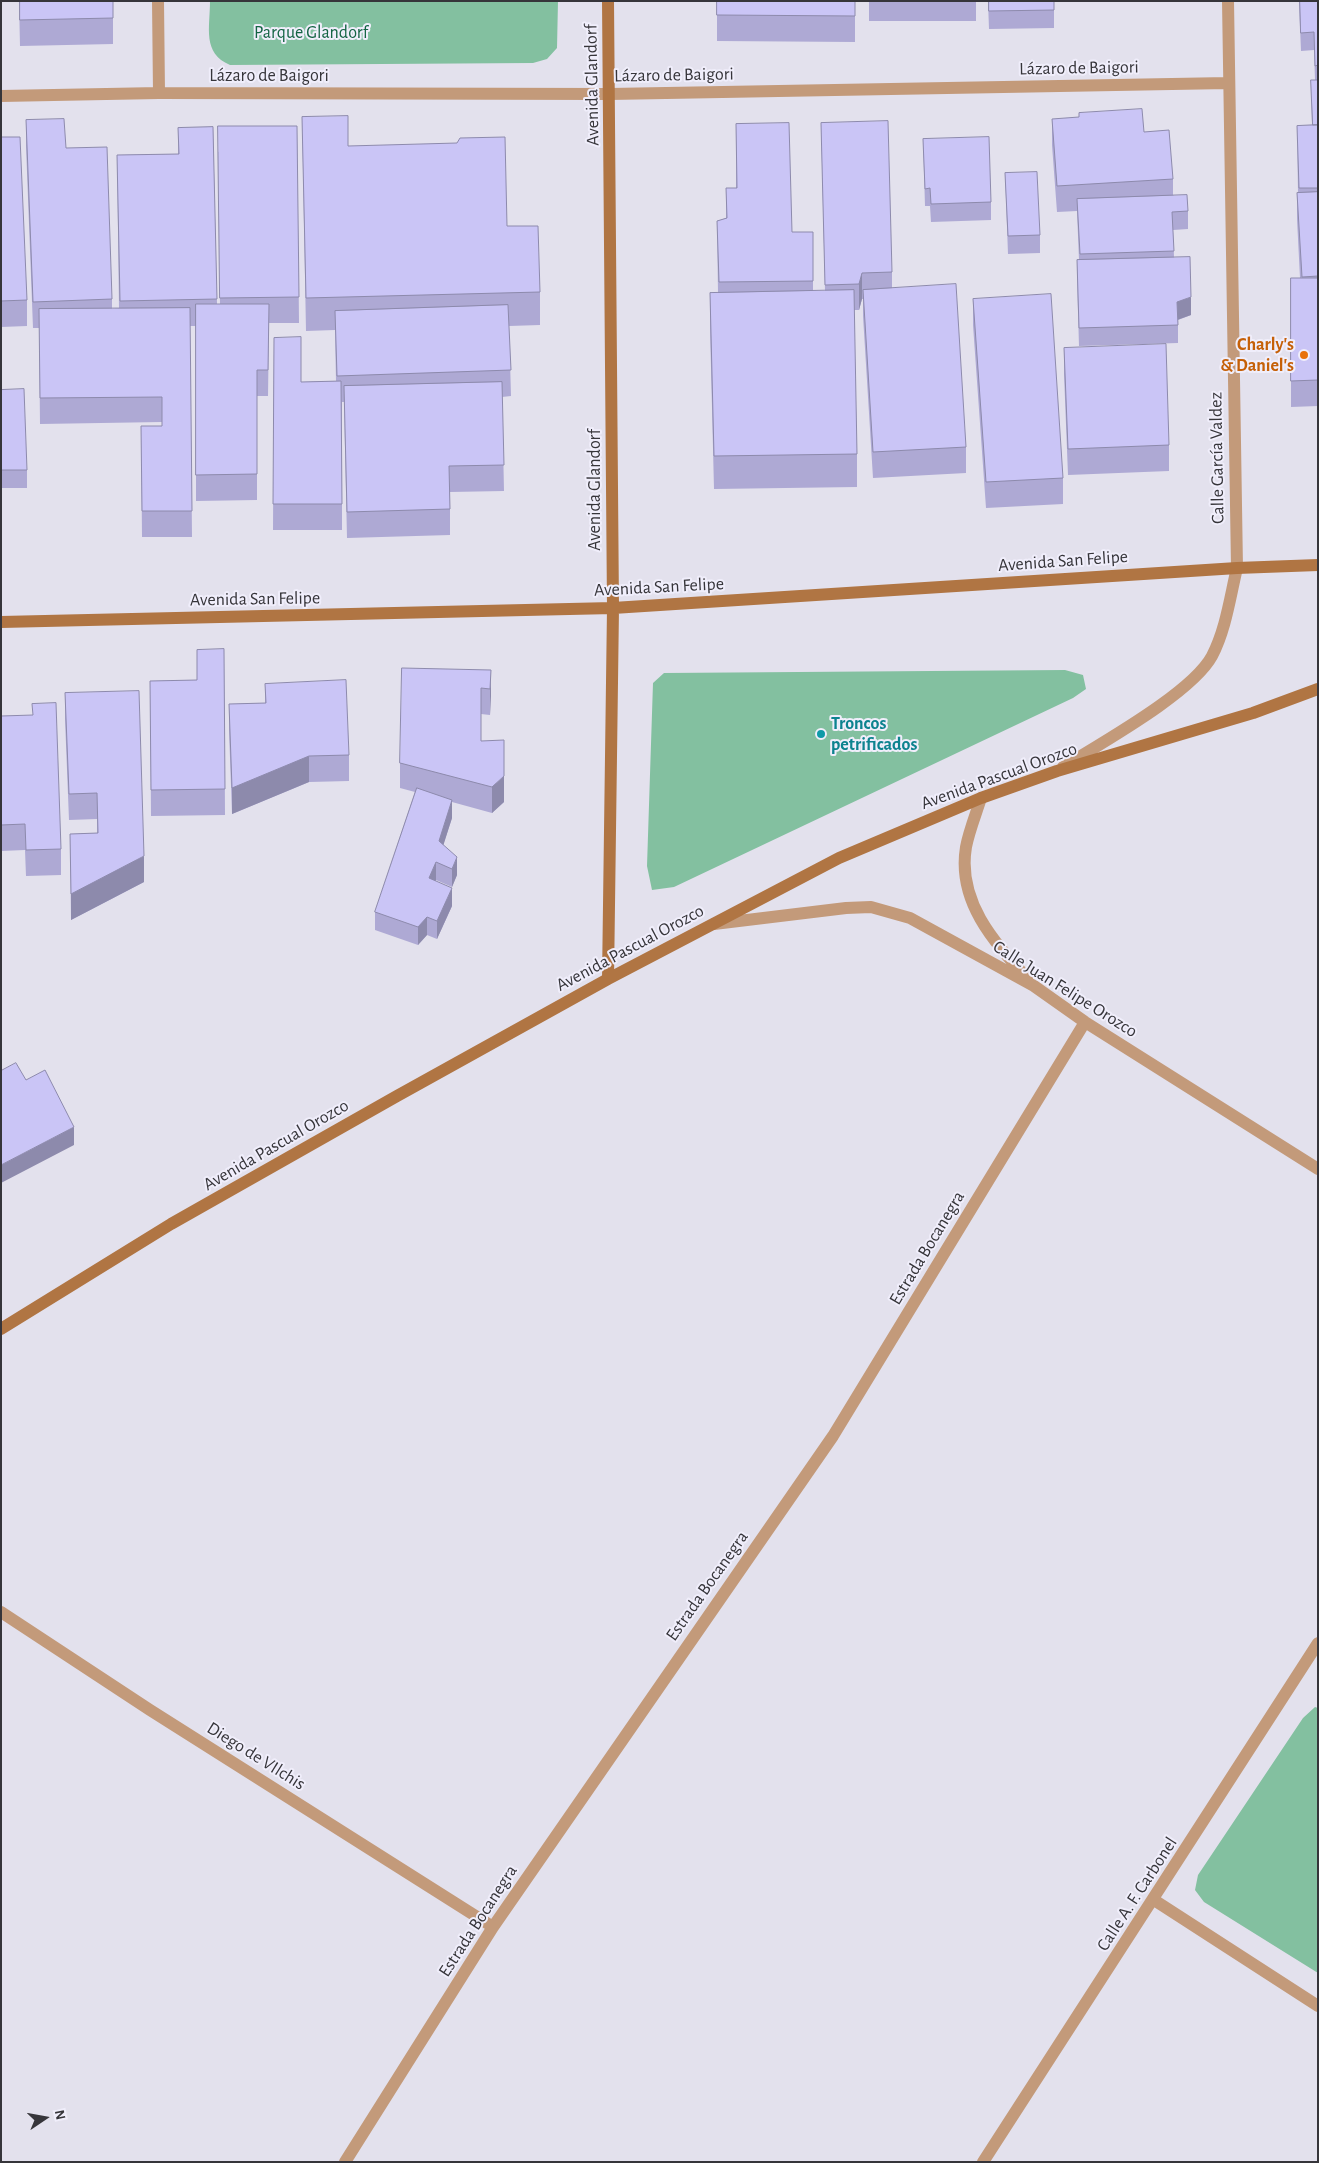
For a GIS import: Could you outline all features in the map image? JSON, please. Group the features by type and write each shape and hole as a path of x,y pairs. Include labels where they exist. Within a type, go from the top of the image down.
{"main road":[{"name":"Avenida Glandorf","path":"608,1 613,608 608,979"},
{"name":"Avenida San Felipe","path":"1,622 613,608 1237,568 1318,565"},
{"name":"Avenida Pascual Orozco","path":"1,1329 171,1224 608,979 839,858 981,798 1057,771 1254,713 1318,689"}],"street":[{"path":"158,1 159,93"},
{"name":"Calle García Valdez","path":"1057,771 1172,696 1192,680 1212,657 1222,633 1237,568 1228,1"},
{"name":"Lázaro de Baigori","path":"1,96 159,93 610,94 1228,83"},
{"path":"981,798 966,846 965,872 968,896 980,920 994,941 1034,986"},
{"name":"Calle Juan Felipe Orozco","path":"712,924 846,908 871,907 910,918 1034,986 1085,1022 1318,1168"},
{"name":"Estrada Bocanegra","path":"344,2162 493,1927 833,1436 1085,1022"},
{"name":"Diego de VIlchis","path":"1,1612 493,1927"},
{"name":"Calle A. F. Carbonel","path":"983,2162 1316,1650"},
{"path":"1154,1900 1318,2006"}],"green space":[{"name":"Parque Glandorf","path":"210,1 558,1 557,48 547,59 533,63 230,65 221,60 211,47 209,30"},
{"path":"1065,670 1083,675 1086,689 1073,698 674,887 652,890 647,866 653,683 664,673"},
{"path":"1315,1707 1318,1708 1318,1973 1204,1902 1195,1890 1198,1875 1303,1718"}],"building":[{"path":"20,1 113,1 113,18 20,20"},
{"path":"717,1 855,1 855,16 717,15"},
{"path":"989,1 1054,1 1054,10 989,11"},
{"path":"1300,1 1318,1 1318,65 1315,66 1314,32 1301,33"},
{"path":"1311,80 1318,80 1318,125 1313,125"},
{"path":"1142,109 1144,132 1169,130 1173,179 1057,186 1052,119 1079,117 1079,113"},
{"path":"348,116 348,146 457,143 460,138 505,137 507,226 538,226 540,292 306,298 302,117"},
{"path":"64,119 66,148 107,147 112,299 33,302 26,120"},
{"path":"888,121 892,272 862,273 859,284 825,285 821,123"},
{"path":"789,123 792,232 813,232 813,281 719,282 717,221 727,218 726,188 737,188 736,124"},
{"path":"1318,125 1318,188 1299,188 1297,126"},
{"path":"218,126 297,126 299,297 220,298"},
{"path":"213,127 217,299 120,301 117,155 179,154 178,128"},
{"path":"1,137 20,137 27,300 1,301"},
{"path":"989,137 991,202 931,204 930,188 925,189 923,139"},
{"path":"1037,172 1040,235 1008,236 1005,173"},
{"path":"1318,192 1318,276 1302,277 1297,193"},
{"path":"1187,195 1188,211 1172,212 1174,251 1080,254 1077,199"},
{"path":"1190,257 1191,297 1177,302 1178,325 1079,328 1077,260"},
{"name":"Charly's & Daniel's","path":"1291,278 1318,278 1318,380 1291,381"},
{"path":"956,284 966,447 873,452 863,290"},
{"path":"854,290 857,454 714,456 710,293"},
{"path":"1051,294 1063,478 986,482 973,299"},
{"path":"196,304 269,304 268,370 257,370 257,474 196,475"},
{"path":"508,305 511,370 337,376 335,311"},
{"path":"190,308 192,511 142,511 141,426 162,426 162,397 40,398 39,309"},
{"path":"301,337 301,382 341,381 342,504 273,504 274,338"},
{"path":"1166,344 1169,445 1068,449 1064,348"},
{"path":"502,382 504,465 449,466 450,509 347,512 344,386"},
{"path":"24,389 27,470 1,470 1,390"},
{"path":"224,649 225,789 151,790 150,681 197,680 197,650"},
{"path":"402,668 491,670 490,689 481,688 481,741 504,740 504,776 492,787 400,763"},
{"path":"346,680 349,755 309,756 232,788 229,704 266,703 265,684"},
{"path":"139,691 144,856 71,894 70,834 98,833 97,793 69,794 65,693"},
{"path":"56,703 61,849 26,850 25,824 1,825 1,716 33,715 32,704"},
{"path":"417,788 452,800 439,841 457,857 452,869 436,862 429,878 452,888 437,921 427,917 418,927 375,912"},
{"path":"16,1063 26,1080 45,1070 74,1127 1,1165 1,1071"}],"place":[{"name":"Charly's & Daniel's","path":"1304,355"},
{"name":"Troncos petrificados","path":"821,734"}]}
